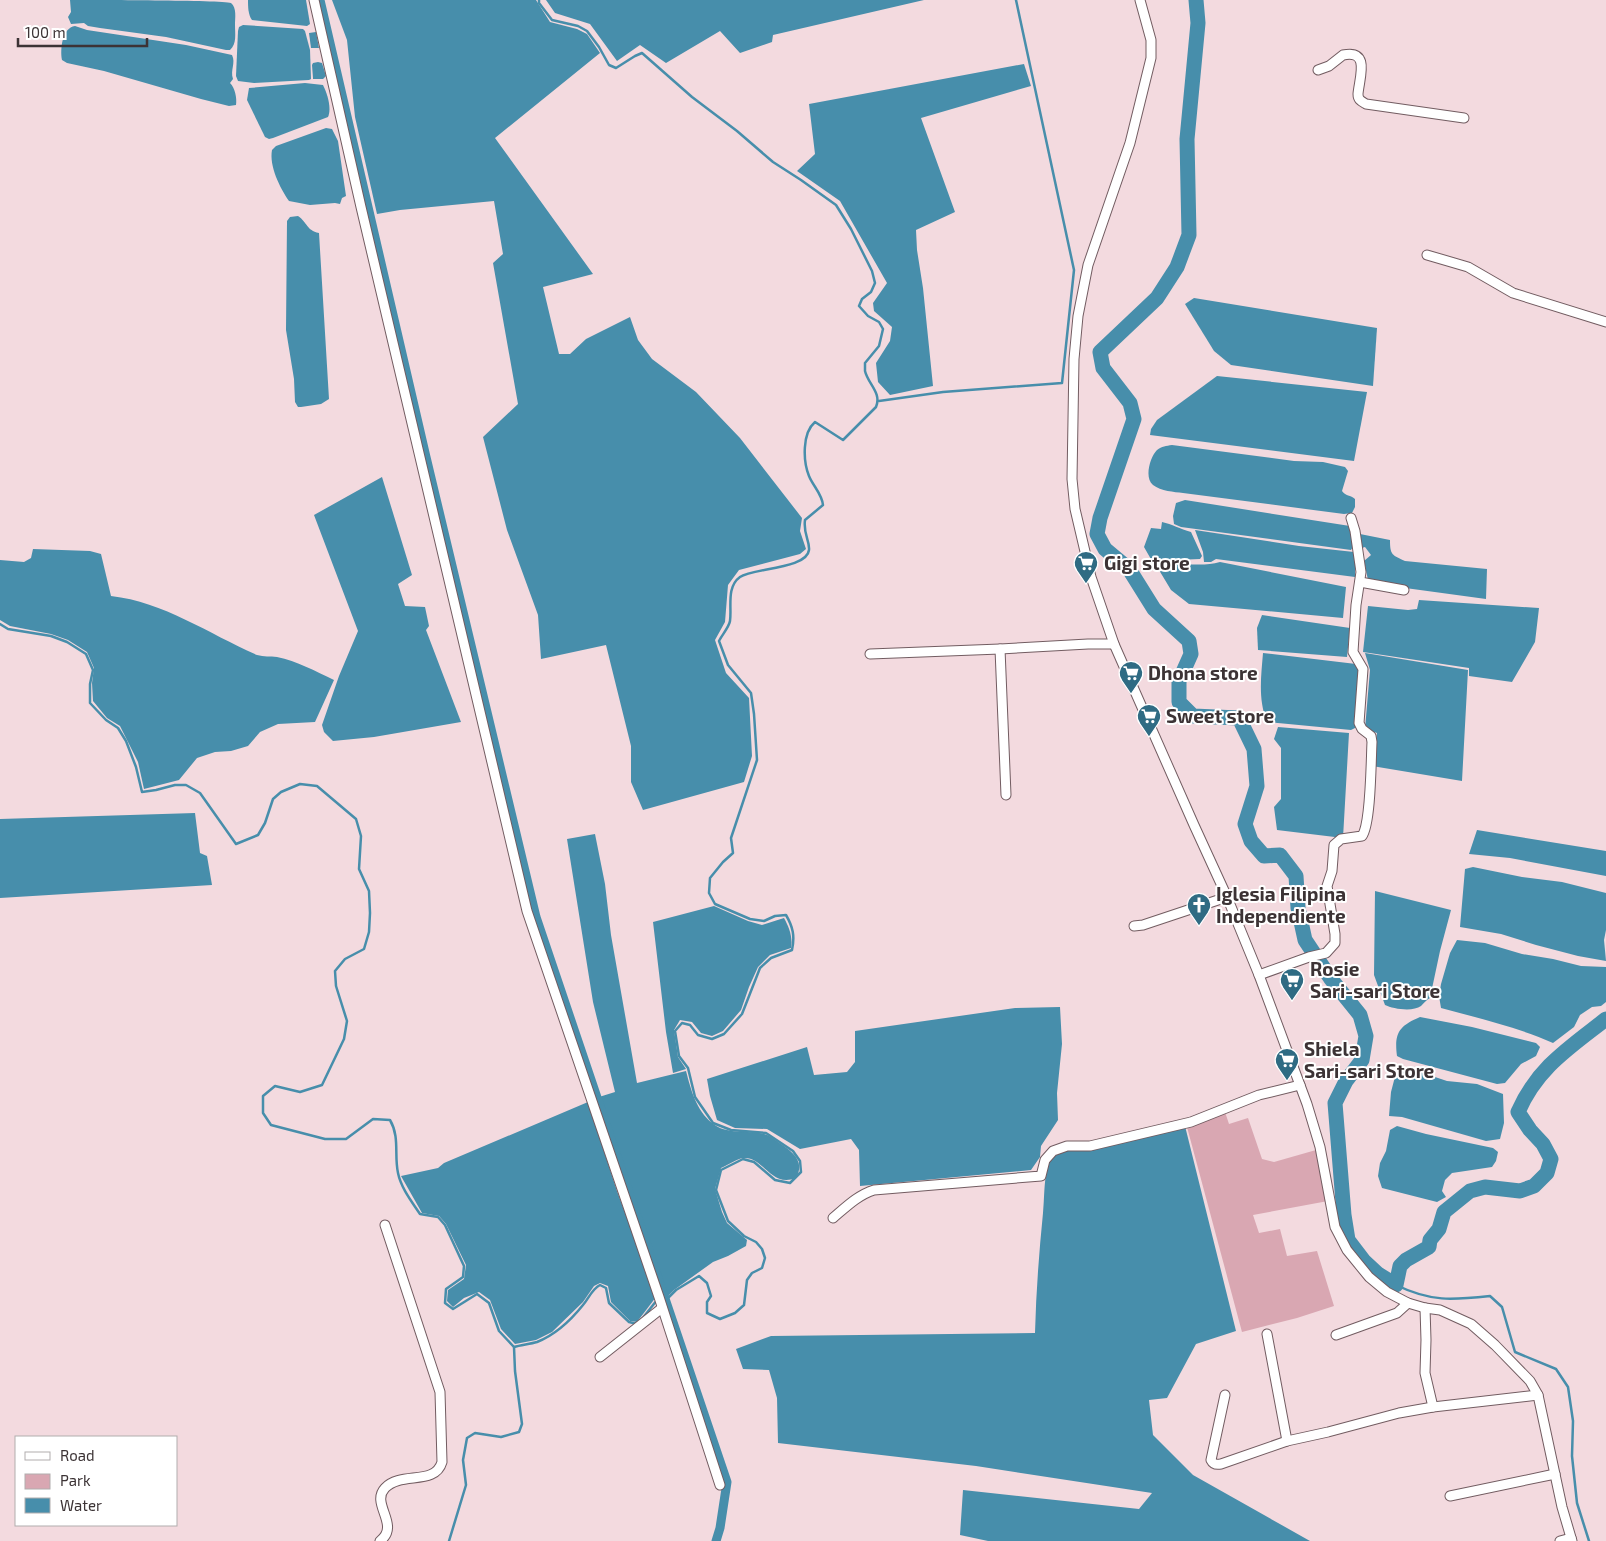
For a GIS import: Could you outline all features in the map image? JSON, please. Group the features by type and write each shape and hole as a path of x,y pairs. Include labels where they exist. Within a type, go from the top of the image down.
{"street":[{"path":"314,0 527,911 720,1485"},
{"path":"1140,0 1151,40 1151,58 1130,143 1088,265 1078,316 1074,359 1072,479 1075,509 1091,577 1114,644 1227,897 1259,974 1300,1085 1320,1147 1335,1228 1347,1250 1370,1277 1387,1292 1408,1303 1453,1314 1471,1324 1495,1345 1530,1381 1538,1394 1555,1474 1572,1540 1560,1541"},
{"path":"1318,70 1329,66 1343,55 1355,55 1361,61 1362,69 1358,94 1358,98 1361,101 1381,106 1464,118"},
{"path":"1427,254 1468,267 1513,293 1606,322"},
{"path":"1259,974 1326,953 1334,943 1335,934 1327,886 1332,871 1334,845 1341,839 1359,837 1364,834 1370,791 1372,739 1362,729 1360,723 1363,669 1353,652 1356,605 1361,572 1360,555 1351,518"},
{"path":"1360,582 1404,590"},
{"path":"870,654 1114,644"},
{"path":"1000,649 1006,796"},
{"path":"1134,926 1143,925 1227,897"},
{"path":"833,1218 858,1197 874,1190 1041,1176 1045,1160 1053,1151 1067,1146 1090,1146 1191,1122 1259,1095 1300,1085"},
{"path":"380,1541 387,1532 388,1525 380,1498 383,1490 395,1482 431,1475 438,1471 442,1462 440,1392 386,1225"},
{"path":"600,1357 660,1302"},
{"path":"1336,1335 1397,1313 1408,1303"},
{"path":"1425,1308 1425,1373 1433,1407"},
{"path":"1267,1334 1288,1441"},
{"path":"1225,1395 1211,1456 1213,1463 1221,1464 1288,1441 1399,1413 1538,1394"},
{"path":"1450,1496 1555,1474"}],"green space":[{"path":"1225,1112 1229,1124 1248,1118 1262,1159 1274,1162 1316,1150 1328,1201 1253,1215 1259,1233 1280,1229 1287,1256 1317,1251 1334,1306 1242,1332 1187,1127"}],"water":[{"path":"70,0 231,3 235,13 235,42 230,50 226,50 166,37 88,26 84,23 71,24 68,17 71,12"},
{"path":"248,0 306,0 310,24 307,26 252,20 249,13"},
{"path":"332,0 536,0 550,22 577,29 587,34 600,53 495,138 593,274 543,287 559,354 570,354 586,339 630,317 638,340 652,359 696,392 740,438 802,518 800,531 806,549 800,554 739,570 728,585 725,622 715,640 726,673 749,698 752,756 744,782 643,810 631,782 631,746 606,645 541,659 538,615 507,530 483,437 518,404 493,263 503,254 494,201 377,214 355,117 347,40"},
{"path":"546,0 924,0 773,35 772,42 740,53 720,31 666,63 640,45 617,61 590,24 555,13"},
{"path":"243,25 303,29 310,50 311,79 254,83 238,81 236,76 238,31 239,27"},
{"path":"75,26 87,30 186,45 232,55 233,79 230,83 235,93 236,105 229,106 104,71 67,63 62,60 63,40 67,31"},
{"path":"316,32 319,48 311,48 309,33"},
{"path":"318,62 322,63 326,76 323,79 313,79 312,65"},
{"path":"1024,64 1031,86 921,118 955,212 916,230 933,386 890,395 878,382 876,363 890,341 892,327 874,311 873,303 887,283 840,201 797,171 815,154 809,104"},
{"path":"305,83 323,85 329,105 328,117 273,138 265,137 247,100 249,88"},
{"path":"326,128 332,129 338,141 346,196 342,198 340,204 310,205 289,201 282,190 274,170 272,150 276,146"},
{"path":"298,216 309,228 319,233 329,399 321,404 301,407 298,407 295,402 294,379 286,330 287,221 290,217"},
{"path":"1194,298 1377,328 1373,386 1231,365 1214,351 1185,304"},
{"path":"1217,376 1367,392 1354,461 1150,435 1151,429 1157,420"},
{"path":"1172,445 1294,461 1323,462 1345,467 1348,471 1342,491 1355,499 1355,507 1352,513 1344,514 1160,489 1150,482 1148,473 1150,462 1157,450"},
{"path":"382,477 412,575 398,584 405,606 425,607 429,626 426,630 461,722 374,737 333,741 324,732 322,725 339,676 358,631 314,515"},
{"path":"1185,500 1350,526 1354,545 1351,550 1181,527 1174,524 1173,516 1176,503"},
{"path":"1162,522 1191,532 1202,556 1200,559 1152,561 1144,547 1151,528 1161,529"},
{"path":"1195,530 1299,546 1354,552 1355,577 1216,559 1211,562 1204,562 1203,552"},
{"path":"1360,534 1390,540 1393,554 1405,561 1487,569 1486,599 1398,587 1368,580 1364,561 1371,555 1365,547 1362,548"},
{"path":"33,549 90,551 101,554 111,596 131,599 168,612 257,655 292,661 334,680 315,722 278,724 260,732 248,746 231,751 215,752 197,758 179,780 144,789 138,762 120,726 107,718 93,701 92,683 94,668 87,652 68,640 51,634 10,626 0,620 0,560 24,562 31,558"},
{"path":"1220,562 1346,587 1343,618 1189,604 1171,590 1156,565 1212,564"},
{"path":"1419,600 1539,608 1535,642 1512,682 1469,676 1469,668 1363,652 1368,606 1408,610 1417,609"},
{"path":"1262,615 1350,628 1347,657 1258,650 1257,628"},
{"path":"1263,653 1356,664 1359,673 1355,728 1351,730 1267,722 1261,697"},
{"path":"1365,653 1468,670 1462,781 1372,766 1377,733 1365,729 1370,670"},
{"path":"1278,727 1349,733 1343,838 1277,830 1274,807 1281,799 1281,748 1274,739"},
{"path":"195,813 200,853 207,856 212,885 0,898 0,819"},
{"path":"1477,830 1606,851 1606,876 1510,858 1469,854"},
{"path":"595,834 605,884 611,935 637,1083 686,1071 692,1092 706,1118 718,1127 730,1131 768,1135 796,1157 799,1166 796,1178 787,1180 773,1176 750,1159 743,1158 721,1168 715,1189 722,1212 727,1223 747,1240 746,1246 713,1262 667,1297 599,1097 615,1092 593,1002 567,839"},
{"path":"1473,867 1522,877 1562,882 1606,893 1606,930 1604,940 1606,961 1578,956 1501,934 1460,927 1465,869"},
{"path":"1375,891 1451,910 1430,998 1417,1008 1403,1009 1385,1005 1374,975"},
{"path":"714,906 762,925 784,918 790,932 791,948 770,955 758,967 741,1010 723,1031 712,1036 701,1033 692,1022 680,1020 674,1030 678,1057 686,1069 673,1073 666,1032 653,922"},
{"path":"1457,940 1485,943 1522,954 1581,966 1606,967 1606,1002 1601,1006 1592,1007 1580,1015 1574,1027 1553,1043 1483,1019 1441,1008 1439,996 1441,984 1450,953"},
{"path":"1060,1007 1062,1044 1057,1093 1058,1120 1041,1146 1040,1157 1031,1170 860,1186 859,1150 851,1139 800,1149 767,1129 735,1128 717,1120 710,1096 707,1079 807,1047 814,1075 847,1072 855,1062 855,1031 1015,1008"},
{"path":"1420,1017 1472,1027 1536,1043 1540,1047 1536,1056 1521,1064 1505,1083 1497,1084 1397,1056 1397,1036 1403,1027"},
{"path":"1397,1069 1414,1070 1447,1081 1477,1084 1503,1094 1504,1123 1500,1139 1486,1141 1402,1117 1389,1116 1391,1092"},
{"path":"588,1102 617,1191 656,1297 637,1322 630,1321 611,1302 608,1286 600,1283 594,1286 583,1302 552,1332 536,1340 515,1344 501,1329 490,1300 479,1292 464,1298 453,1307 447,1301 448,1290 464,1279 466,1265 446,1224 439,1216 422,1213 401,1176 438,1168 444,1163"},
{"path":"1185,1126 1236,1331 1196,1344 1167,1398 1149,1400 1153,1435 1193,1475 1310,1541 988,1541 960,1535 963,1490 1139,1509 1152,1493 976,1466 778,1443 777,1398 769,1370 743,1369 736,1349 771,1336 1035,1333 1045,1182 1050,1159 1054,1153"},
{"path":"1397,1126 1493,1148 1498,1152 1496,1161 1492,1167 1452,1173 1445,1180 1442,1191 1446,1197 1437,1202 1382,1188 1378,1176 1380,1163 1386,1151 1390,1130"}],"waterway":[{"path":"320,0 426,457 536,917 727,1482 720,1528 716,1541"},
{"path":"539,0 539,3 552,20 578,26 587,31 609,65 616,68 642,53 692,97 737,131 773,162 836,205 851,229 872,271 875,283 871,292 862,299 859,306 868,316 879,322 883,329 879,346 865,363 865,371 876,393 876,407 843,440 815,422 808,433 805,448 807,470 821,497 823,505 805,520 809,547 806,556 790,565 740,577 731,592 729,623 719,641 728,665 751,693 757,760 731,838 733,853 710,878 709,893 715,904 750,919 764,921 775,916 786,915 793,932 792,950 771,958 760,968 742,1014 724,1034 712,1039 698,1035 690,1025 682,1023 675,1031 679,1056 688,1068 695,1097 713,1123 731,1130 766,1133 793,1151 800,1161 801,1172 790,1183 775,1180 754,1162 743,1159 721,1170 716,1190 728,1221 744,1236 756,1242 762,1249 765,1258 762,1268 752,1273 747,1280 744,1305 735,1313 720,1319 707,1313 707,1302 711,1296 707,1283 699,1276 676,1290 666,1300 662,1300"},
{"path":"879,401 943,392 1062,383 1074,270 1016,0"},
{"path":"1196,0 1198,23 1187,139 1189,235 1177,267 1157,298 1100,352 1103,368 1130,403 1134,419 1100,518 1097,534 1105,549 1129,569 1154,609 1189,641 1191,654 1179,681 1179,702 1193,716 1239,718 1254,749 1257,786 1245,824 1251,841 1264,856 1280,855 1296,876 1298,908 1305,940 1331,979 1360,1015 1366,1036 1362,1060 1346,1081 1335,1103 1344,1215 1348,1240 1364,1261 1378,1274 1396,1285 1400,1266 1406,1260 1429,1247 1430,1240 1439,1229 1444,1212 1470,1191 1485,1187 1520,1191 1534,1186 1547,1173 1551,1159 1543,1144 1530,1130 1518,1112 1544,1071 1606,1019"},
{"path":"0,624 8,629 51,636 67,642 86,654 93,670 90,684 90,703 106,720 118,728 126,741 136,767 142,792 175,785 186,785 200,793 236,844 258,835 265,823 273,799 281,792 300,784 317,786 356,819 361,836 359,869 369,891 369,932 364,949 345,959 335,971 336,986 347,1021 344,1039 322,1085 300,1092 275,1086 263,1096 263,1113 271,1125 325,1139 346,1139 373,1119 390,1120 396,1139 399,1179 404,1189 420,1214 438,1217 445,1225 464,1266 463,1277 446,1289 445,1303 453,1309 477,1294 489,1303 499,1331 514,1347 522,1424 519,1432 501,1437 475,1433 467,1438 463,1460 466,1485 449,1541"},
{"path":"514,1347 537,1342 556,1331 573,1316 600,1285 606,1288 609,1303 629,1322 637,1324"},
{"path":"1396,1285 1431,1297 1453,1299 1490,1296 1502,1307 1515,1352 1556,1369 1568,1387 1573,1421 1572,1456 1577,1503 1589,1541"},
{"path":"642,1319 657,1300"}],"place":[{"name":"Gigi store","path":"1086,584"},
{"name":"Dhona store","path":"1131,694"},
{"name":"Sweet store","path":"1149,737"},
{"name":"Iglesia Filipina Independiente","path":"1199,926"},
{"name":"Rosie Sari-sari Store","path":"1292,1001"},
{"name":"Shiela Sari-sari Store","path":"1287,1081"}]}
